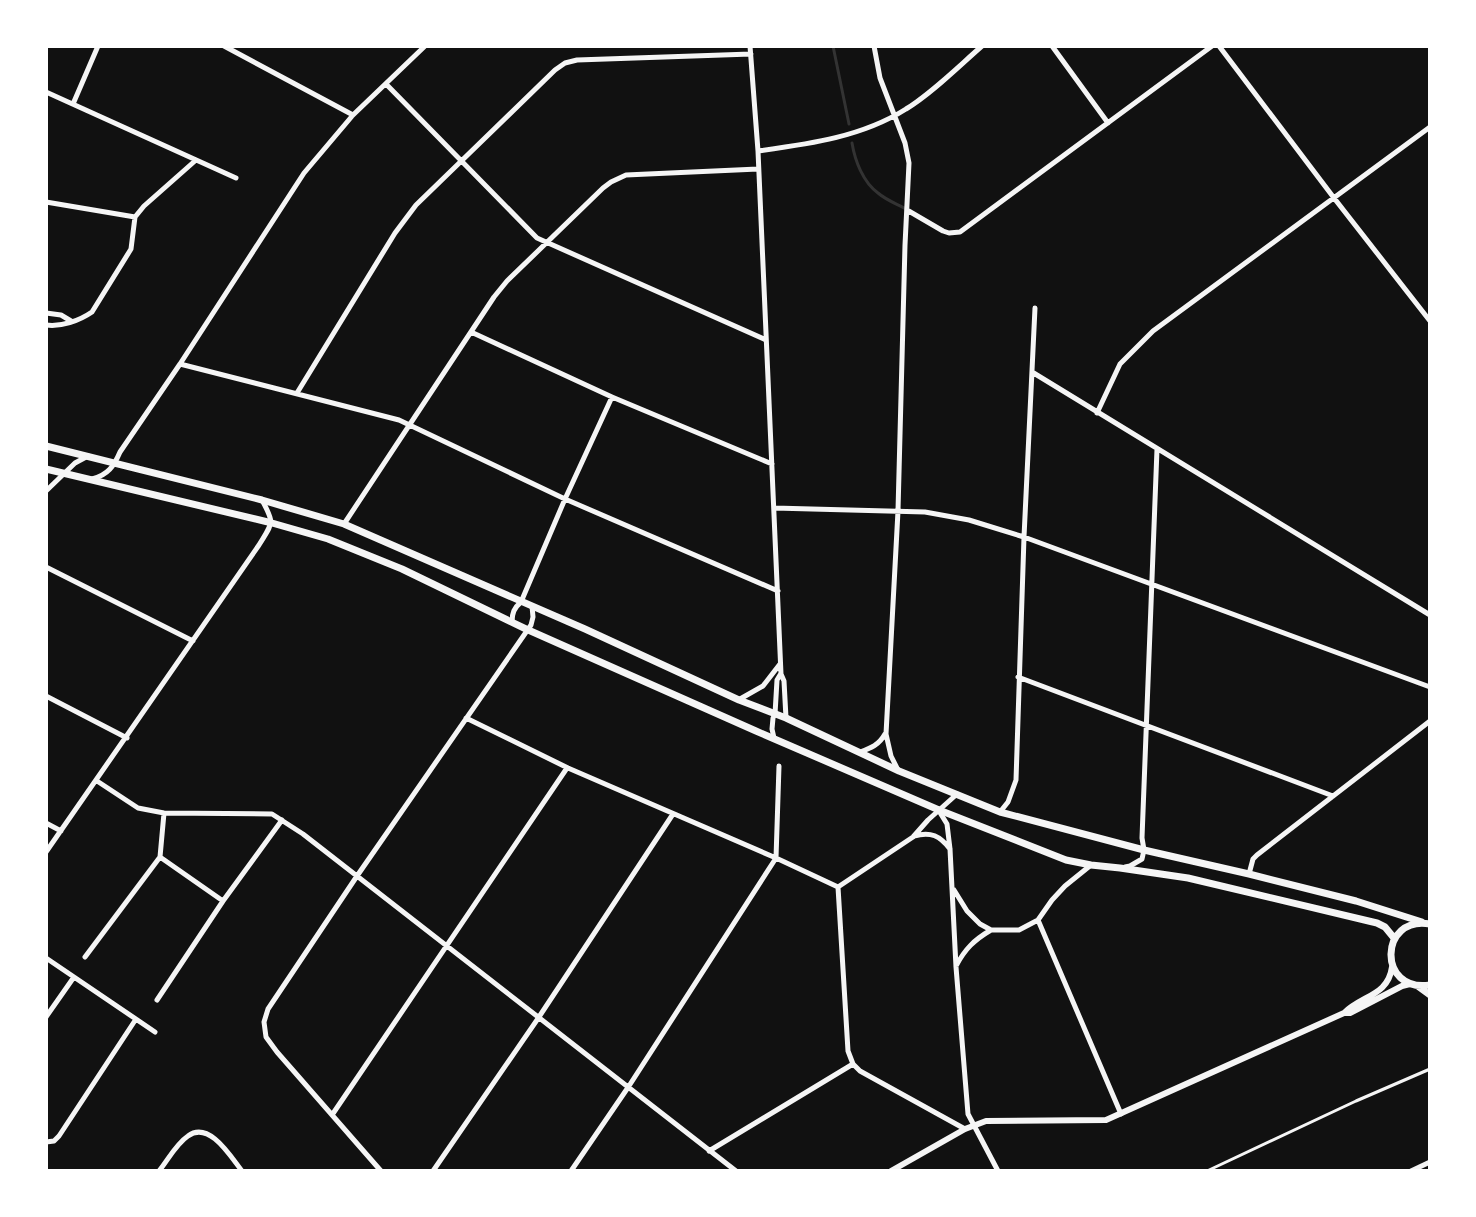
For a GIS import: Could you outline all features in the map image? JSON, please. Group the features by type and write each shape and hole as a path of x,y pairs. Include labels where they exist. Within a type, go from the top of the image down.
{"main road":[{"path":"46,446 262,500 344,524 739,700 786,718 899,771 1000,812 1356,901 1426,923"},
{"path":"46,469 328,539 402,569 526,629 939,810 1066,860 1188,878 1351,916 1385,927 1394,938"},
{"path":"1426,923 1411,924 1402,930 1394,938 1390,957 1397,974 1430,995"},
{"path":"1414,985 1430,985"}],"street":[{"path":"73,104 98,46"},
{"path":"224,46 353,115"},
{"path":"91,480 109,471 115,463 304,173 353,115 425,46"},
{"path":"750,46 758,151 780,663 786,718"},
{"path":"874,46 880,78 905,143 909,163 898,511 886,734 891,756 899,771"},
{"path":"758,151 847,135 894,116 910,107 982,46"},
{"path":"1052,46 1108,123"},
{"path":"906,209 943,231 960,232 1212,46"},
{"path":"1219,46 1430,321"},
{"path":"297,393 395,233 416,205 555,70 577,60 751,54"},
{"path":"386,84 537,238 766,340"},
{"path":"46,92 236,178"},
{"path":"1097,413 1120,364 1153,331 1430,127"},
{"path":"46,325 56,326 92,312 131,249 135,217 196,160"},
{"path":"344,524 494,297 603,188 626,175 758,169"},
{"path":"46,202 135,217"},
{"path":"1000,812 1008,802 1016,780 1035,308"},
{"path":"46,313 61,315 72,321"},
{"path":"471,332 612,397 772,464"},
{"path":"180,364 399,420 565,499 778,591"},
{"path":"1032,372 1430,615"},
{"path":"512,622 515,608 521,602 612,397"},
{"path":"1120,868 1142,859 1144,850 1157,449"},
{"path":"46,491 75,463 89,456"},
{"path":"46,852 253,555 272,523 262,500"},
{"path":"774,508 898,511 951,516 1024,537 1430,687"},
{"path":"46,567 193,641"},
{"path":"381,1171 272,1045 266,1037 264,1022 268,1009 357,876 531,625 532,606"},
{"path":"739,700 763,686 780,663"},
{"path":"774,738 772,729 777,680 781,674"},
{"path":"1018,677 1333,796"},
{"path":"46,696 127,738"},
{"path":"466,718 568,768 838,887"},
{"path":"1249,874 1257,855 1430,721"},
{"path":"860,752 876,746 886,734"},
{"path":"571,1171 776,858 779,766"},
{"path":"332,1115 568,768"},
{"path":"97,781 138,808 164,813 272,814 282,820 736,1171"},
{"path":"838,887 913,837 957,794"},
{"path":"939,810 947,824 950,849 968,1114 998,1171"},
{"path":"85,957 160,857 164,813"},
{"path":"433,1171 673,814"},
{"path":"157,1000 282,820"},
{"path":"46,823 61,831"},
{"path":"913,837 932,834 950,849"},
{"path":"160,857 223,901"},
{"path":"952,885 967,911 980,924 991,930 1019,930 1038,920 1065,886 1091,865"},
{"path":"838,887 848,1051 853,1064 860,1071 965,1129"},
{"path":"1038,920 1121,1115"},
{"path":"956,967 964,951 991,930"},
{"path":"46,958 155,1032"},
{"path":"891,1171 965,1129 986,1121 1106,1120 1121,1115 1344,1013 1386,985 1392,967"},
{"path":"46,1017 74,977"},
{"path":"1344,1013 1350,1013 1393,990 1414,985"},
{"path":"46,1142 54,1141 59,1136 136,1019"},
{"path":"709,1151 853,1064"},
{"path":"159,1171 181,1142 199,1132 212,1136 242,1171"},
{"path":"1411,1171 1430,1162"}],"lane":[{"path":"1207,1171 1430,1069"}],"waterway":[{"path":"833,46 849,124"},
{"path":"852,143 868,183 881,195 906,209"}]}
